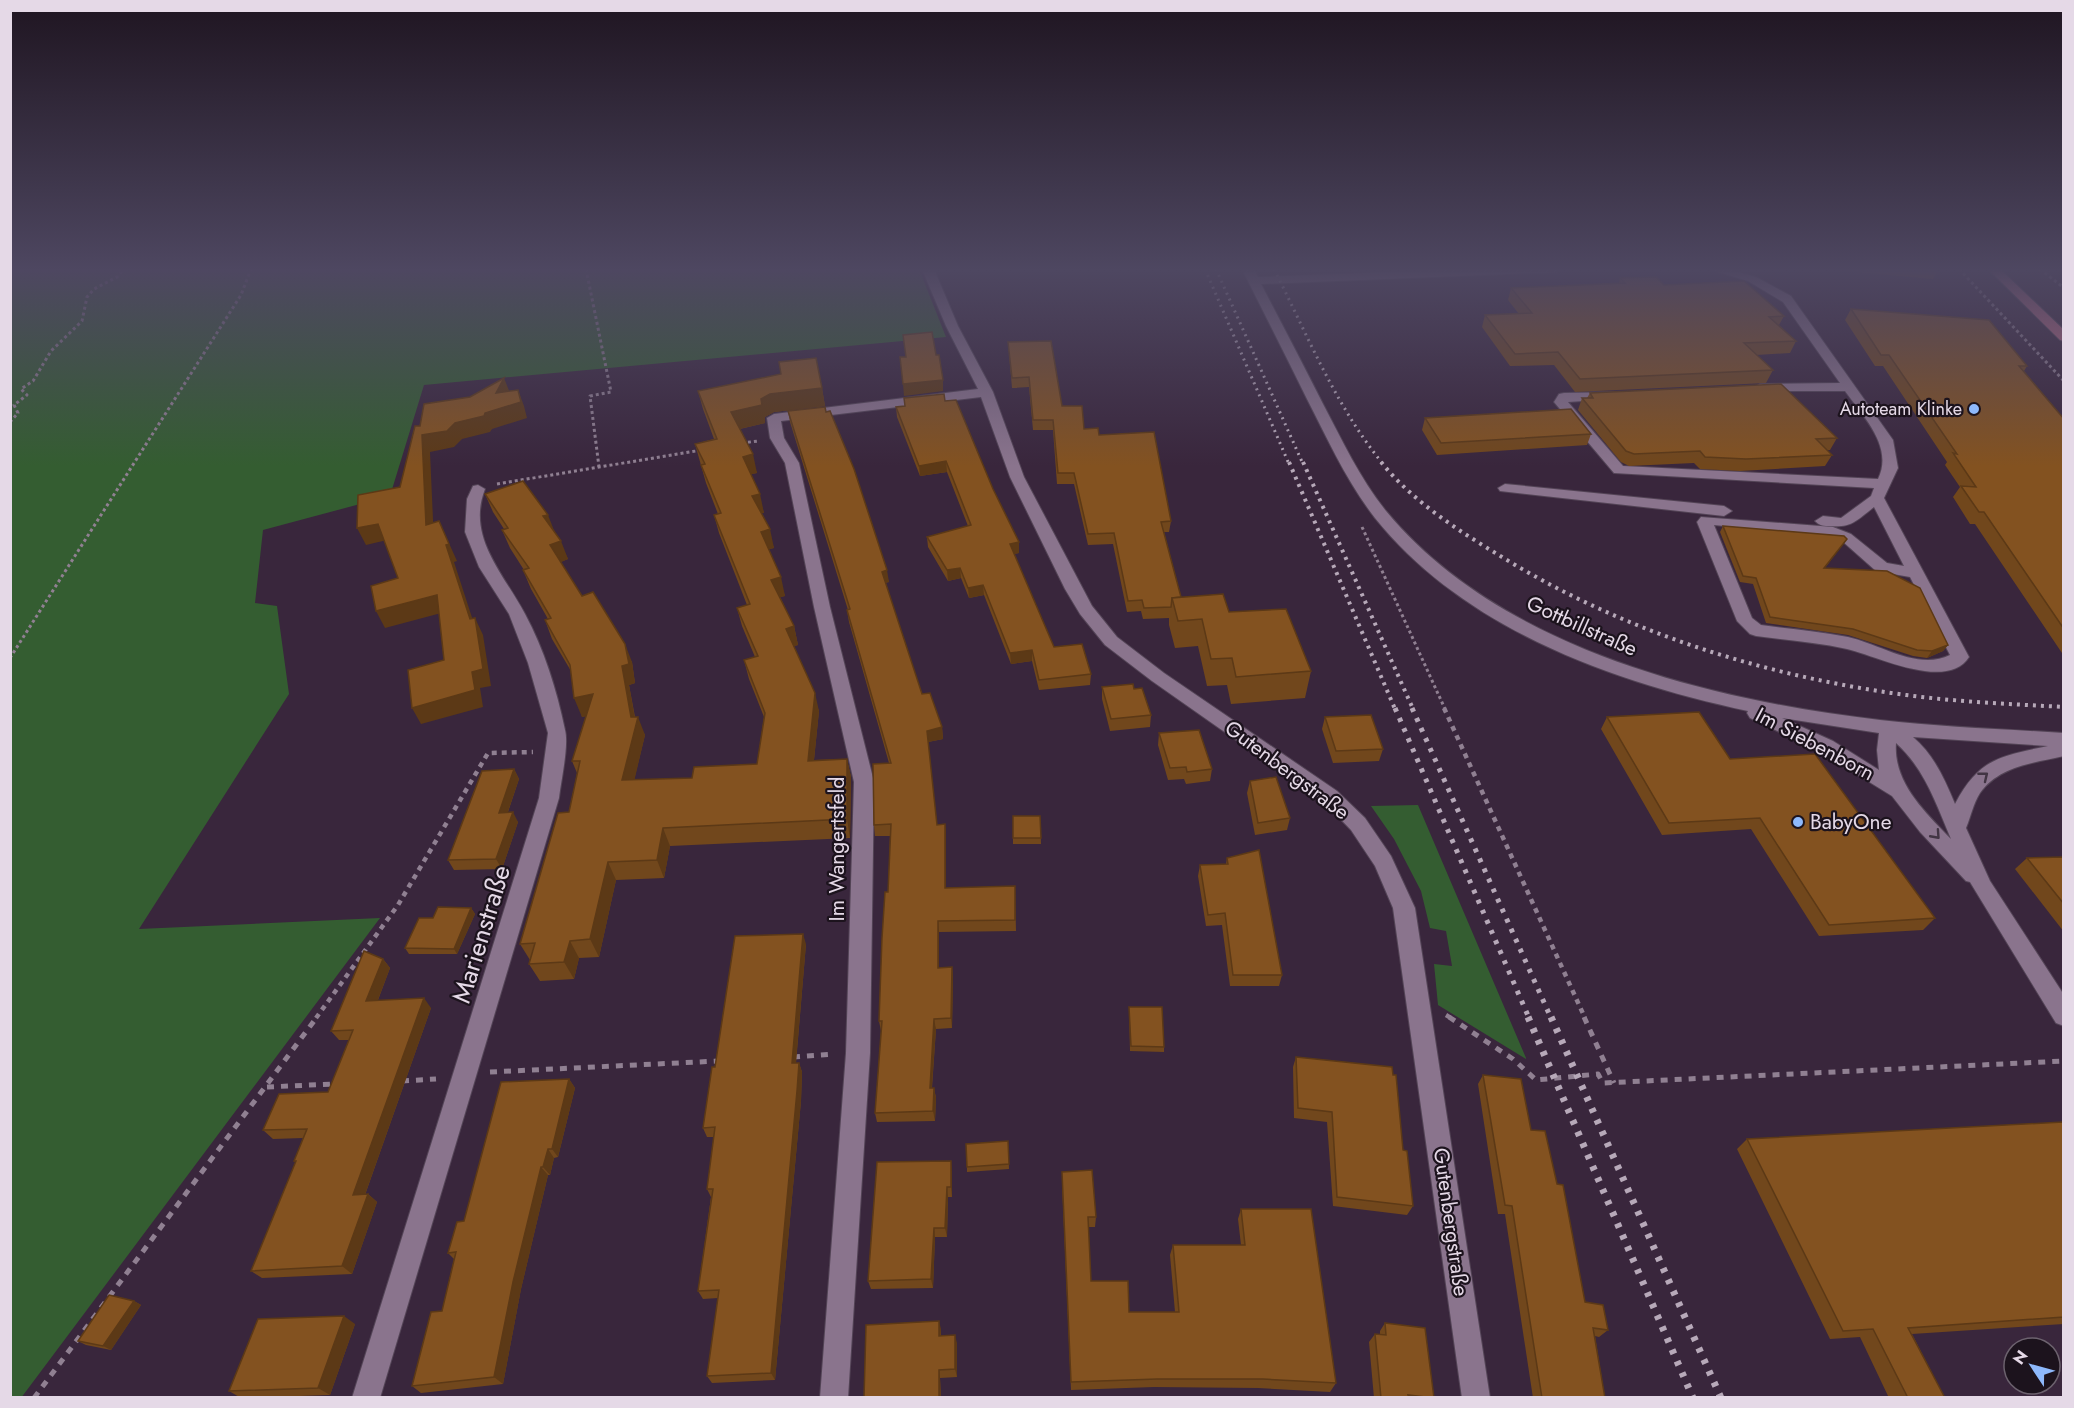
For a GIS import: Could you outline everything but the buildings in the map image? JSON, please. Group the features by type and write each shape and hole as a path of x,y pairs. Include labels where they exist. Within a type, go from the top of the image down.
{"street":[{"name":"Gutenbergstraße","path":"956,335 986,392 1017,477 1073,589 1111,641 1158,677 1330,796 1358,824 1384,862 1404,908 1476,1398"},
{"name":"Gottbillstraße","path":"1281,335 1353,475 1382,515 1418,554 1442,573 1471,595 1527,628 1623,669 1669,685 1730,700 1826,719 1890,727 2064,740"},
{"path":"1504,488 1844,523 1880,491 1891,468 1886,440 1812,335"},
{"path":"1742,389 1849,387"},
{"path":"777,438 774,418 986,392"},
{"path":"1631,394 1561,399 1619,470 1880,491"},
{"name":"Im Wangertsfeld","path":"777,438 792,463 822,607 864,782 858,1053 834,1398"},
{"name":"Marienstraße","path":"366,1398 467,1076 549,798 555,752 557,733 537,663 517,614 487,567 473,532 474,498 478,489"},
{"path":"1880,491 1917,573 1959,654 1960,657 1950,662 1936,666 1922,665 1851,644 1756,630 1745,621 1705,522 1713,519 1833,532 1846,537 1882,567 1917,573"},
{"name":"Im Siebenborn","path":"1730,700 1826,746 1899,791"},
{"name":"Im Siebenborn","path":"1890,727 1886,755 1889,772 1899,791 1982,886 2064,1016"},
{"name":"Im Siebenborn","path":"1890,727 1924,760 1957,826 1982,886"},
{"path":"1957,826 1970,791 1988,772 2009,763 2064,749"}],"path":[{"path":"10,422 18,413 14,405 27,395 21,389 33,381 51,351 67,335"},
{"path":"10,657 216,335"},
{"path":"599,335 611,392 590,396 599,467"},
{"path":"2021,335 2064,381"},
{"path":"732,445 777,438"},
{"path":"478,489 508,481 710,449"},
{"path":"1382,515 1361,525 1614,1083"},
{"path":"34,1398 266,1088 398,905 488,753 555,752"},
{"path":"1418,997 1514,1059 1536,1080 1598,1074 1603,1083 1614,1083 2064,1061"},
{"path":"789,1057 858,1053"},
{"path":"395,1081 732,1060"},
{"path":"266,1088 337,1084"}],"green space":[{"path":"10,335 945,335 946,337 424,385 390,496 263,530 255,603 277,606 289,694 139,929 380,918 21,1398 10,1397"},
{"path":"1418,805 1526,1059 1438,1005 1434,964 1452,966 1446,931 1430,928 1421,891 1394,839 1371,806"}],"railway":[{"path":"1233,335 1289,464"},
{"path":"1245,335 1303,464"},
{"path":"1306,335 1350,418 1383,464"},
{"path":"1289,462 1395,709"},
{"path":"1303,462 1413,709"},
{"path":"1381,462 1422,503 1502,557 1597,608 1696,647 1748,663 1853,687 1945,699 2064,707"},
{"path":"1395,708 1529,1018"},
{"path":"1412,708 1551,1018"},
{"path":"1528,1017 1693,1398"},
{"path":"1551,1017 1721,1398"}],"place":[{"name":"Autoteam Klinke","path":"1974,409"},
{"name":"BabyOne","path":"1798,822"}]}
